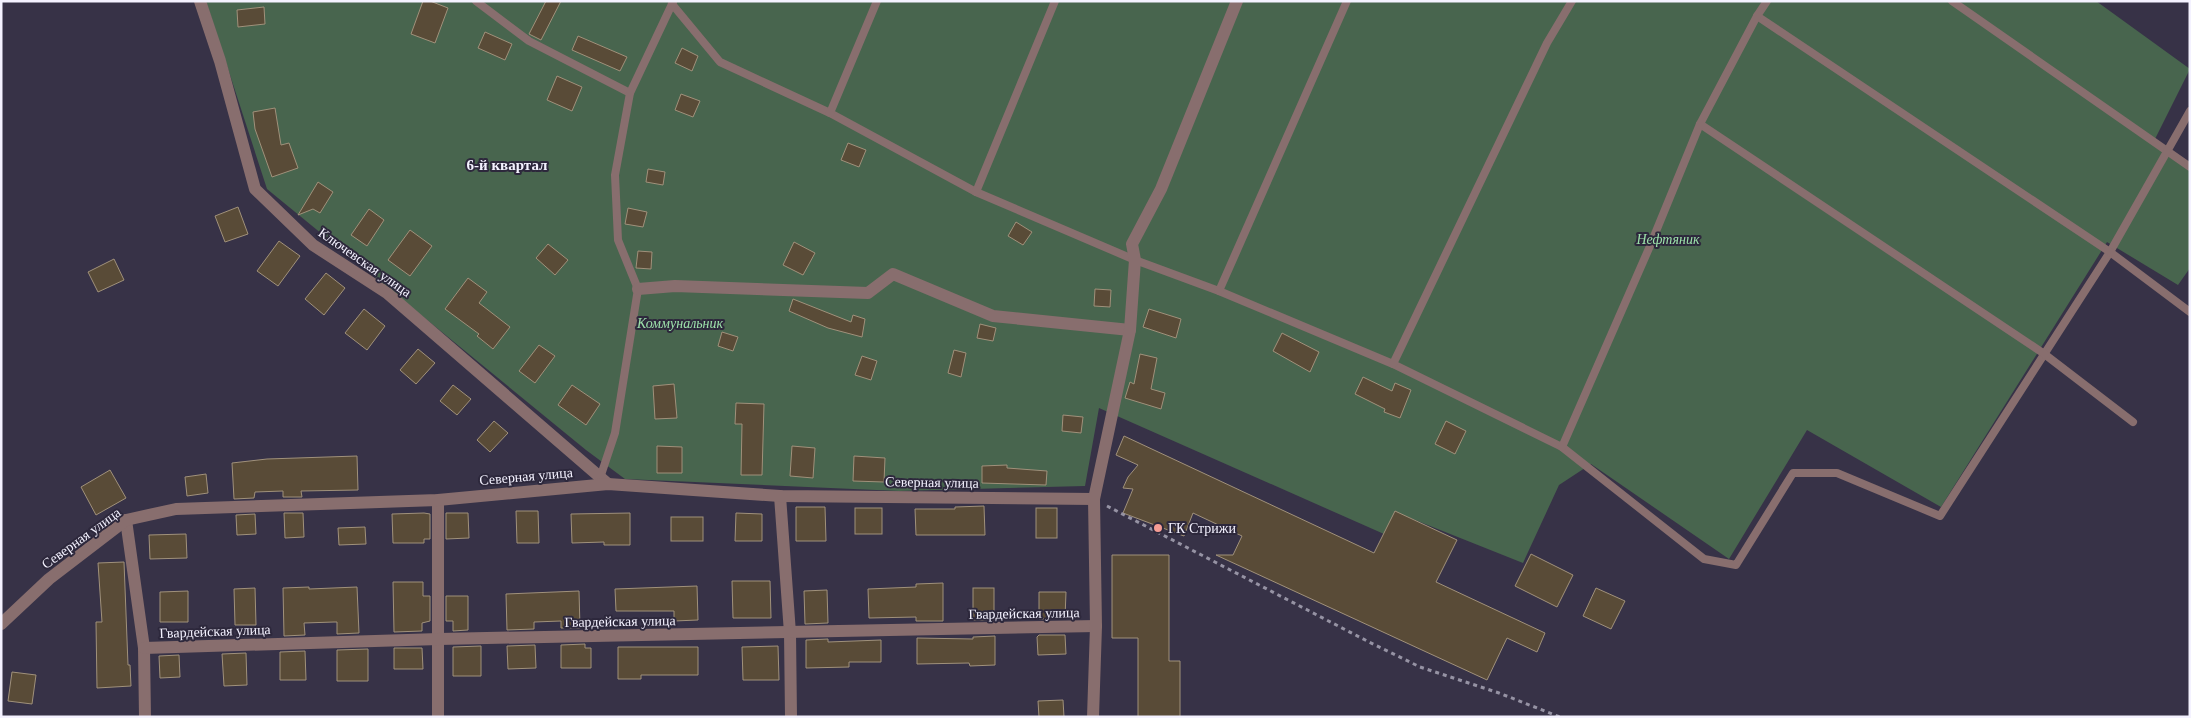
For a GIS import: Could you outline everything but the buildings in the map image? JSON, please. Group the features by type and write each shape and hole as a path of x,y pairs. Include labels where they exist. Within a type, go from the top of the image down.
{"street":[{"name":"Ключевская улица","path":"200,1 220,61 255,189 313,245 387,293 604,481"},
{"path":"1093,717 1096,626 1094,499 1130,330 1135,260 1132,244 1160,189 1237,1"},
{"path":"638,289 675,286 868,292 893,274 993,316 1130,330"},
{"name":"Северная улица","path":"1,624 49,579 126,520 176,509 438,500 604,481 780,496 1094,499"},
{"path":"780,496 790,633 791,717"},
{"path":"438,500 438,717"},
{"path":"126,520 144,648 145,717"},
{"name":"Гвардейская улица","path":"144,648 439,639 1096,626"}],"lane":[{"path":"476,1 529,41 630,93"},
{"path":"830,113 877,1"},
{"path":"976,192 1056,1"},
{"path":"1219,291 1347,1"},
{"path":"1393,364 1543,52 1572,1"},
{"path":"1562,447 1650,246 1700,124 1757,16 1767,1"},
{"path":"1952,1 2190,167"},
{"path":"604,481 615,433 638,289 618,240 615,175 630,93 673,2 720,62 830,113 976,192 1135,260 1219,291 1393,364 1562,447 1704,559 1736,565 1792,473 1837,473 1940,516 2110,252 2190,111"},
{"path":"1757,16 2110,252 2190,312"},
{"path":"1700,124 2044,353 2133,422"}],"path":[{"path":"1094,499 1360,638 1420,667 1499,693 1560,717"}],"green space":[{"name":"Нефтяник","path":"206,1 2096,1 2190,69 2153,143 2190,169 2190,268 2178,285 2107,242 1941,507 1807,430 1729,559 1591,464 1559,485 1523,563 1395,512 1384,534 1099,408 1085,486 899,491 625,479 586,450 267,189"}],"place":[{"name":"ГК Стрижи","path":"1158,528"}],"district":[{"name":"6-й квартал","path":"507,165"}],"park label":[{"name":"Коммунальник","path":"680,323"}]}
